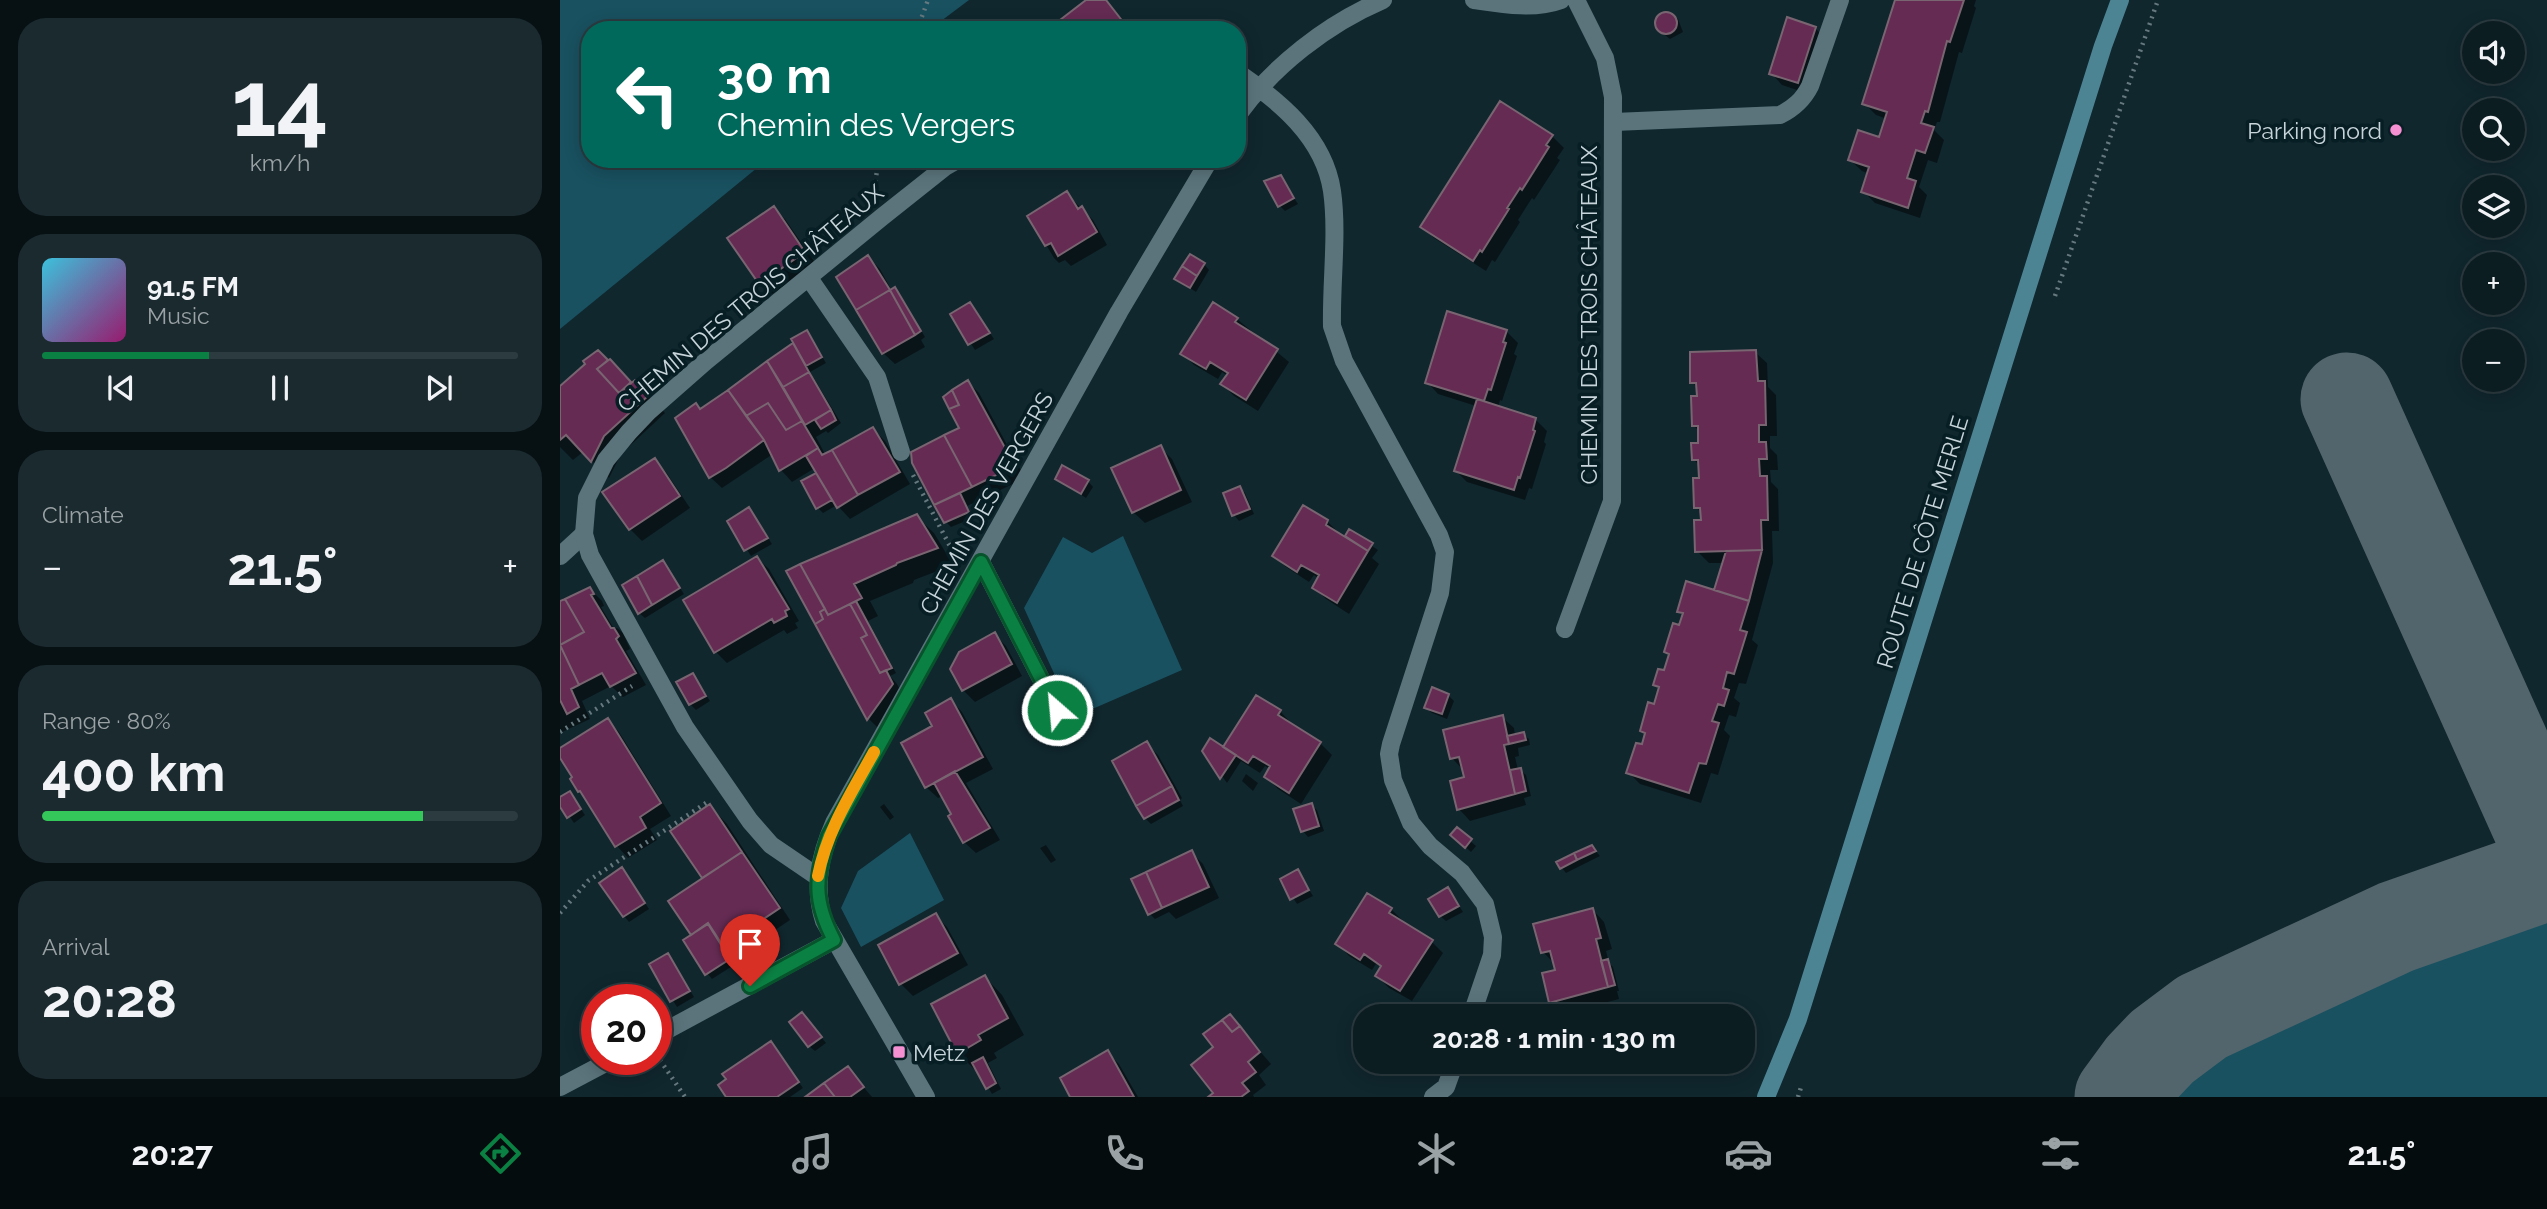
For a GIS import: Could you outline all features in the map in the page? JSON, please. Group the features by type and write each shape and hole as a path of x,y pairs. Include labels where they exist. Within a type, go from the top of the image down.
{"main road":[{"name":"ROUTE DE CÔTE MERLE","path":"1766,1097 1798,1018 2103,46 2120,0"}],"street":[{"path":"1474,0 1533,5 1560,0"},
{"name":"CHEMIN DES TROIS CHÂTEAUX","path":"1565,629 1612,501 1613,97 1608,68 1576,0"},
{"path":"1614,122 1780,115 1805,96 1840,0"},
{"path":"1246,105 1292,57 1327,31 1376,3"},
{"path":"1246,78 1293,116 1308,134 1326,170 1333,205 1332,326 1336,342 1445,551 1440,593 1391,744 1390,765 1393,780 1411,823 1430,846 1462,873 1485,904 1493,946 1475,1004"},
{"name":"CHEMIN DES TROIS CHÂTEAUX","path":"818,877 783,855 760,835 685,727 596,566 584,534 587,498 606,460 648,412 706,361 944,168"},
{"name":"CHEMIN DES VERGERS","path":"818,877 822,856 834,823 1119,312 1205,168"},
{"path":"809,278 877,377 901,452"},
{"path":"560,556 584,534"},
{"path":"981,562 1057,710"},
{"path":"818,877 819,906 824,921 926,1097"},
{"path":"672,1027 834,940"},
{"path":"1433,1097 1446,1087 1451,1074"},
{"path":"560,1087 583,1075"}],"path":[{"path":"920,21 928,0"},
{"path":"901,452 970,583"},
{"path":"560,732 654,673"},
{"path":"560,913 588,881 728,789"},
{"path":"670,1075 685,1097"}],"shaded area":[{"path":"560,0 969,0 941,21 581,21 581,168 757,168 560,329"},
{"path":"1123,536 1182,670 1074,717 1024,608 1063,537 1092,553"},
{"path":"910,833 944,900 861,947 841,908 858,871"},
{"path":"2547,910 2547,1097 2171,1097 2207,1062 2249,1034 2457,945"}],"building":[{"path":"1086,0 1106,0 1122,21 1059,21"},
{"path":"1895,0 1964,0 1950,42 1947,41 1928,112 1925,111 1921,123 1934,127 1925,153 1916,150 1907,178 1916,181 1908,208 1861,192 1869,167 1848,160 1858,130 1879,137 1887,112 1862,104"},
{"path":"1666,12 1674,15 1677,23 1674,31 1666,34 1658,31 1655,23 1658,15"},
{"path":"1787,17 1816,27 1798,83 1769,74"},
{"path":"1500,101 1553,135 1546,145 1549,147 1522,190 1520,188 1482,252 1480,250 1473,261 1420,227"},
{"path":"1281,175 1294,198 1278,207 1264,181"},
{"path":"1067,191 1078,209 1082,206 1097,232 1058,256 1051,243 1045,246 1027,216"},
{"path":"774,206 805,252 759,284 727,238"},
{"path":"1190,254 1205,263 1197,276 1182,266"},
{"path":"868,255 890,290 856,310 836,277"},
{"path":"1182,266 1197,276 1190,288 1174,279"},
{"path":"895,287 921,331 915,335 890,290"},
{"path":"890,290 915,335 882,354 856,310"},
{"path":"970,302 990,333 968,345 950,314"},
{"path":"1213,302 1238,318 1235,322 1278,349 1246,400 1220,384 1228,373 1210,362 1206,369 1180,354"},
{"path":"1447,311 1507,330 1503,342 1506,343 1491,390 1488,389 1484,401 1425,383"},
{"path":"807,330 822,357 806,366 791,339"},
{"path":"793,343 809,372 783,387 767,361"},
{"path":"598,350 608,360 597,369 619,393 635,380 649,395 604,436 591,462 566,435 560,440 560,386 585,364 583,361"},
{"path":"1756,350 1758,381 1765,381 1766,425 1759,425 1759,442 1766,442 1767,459 1759,459 1760,476 1767,476 1768,520 1761,520 1762,550 1695,552 1694,520 1701,520 1700,508 1694,508 1693,478 1699,478 1698,460 1692,460 1691,443 1698,443 1698,426 1692,426 1691,396 1697,396 1696,383 1690,383 1690,352"},
{"path":"610,359 631,382 619,393 597,369"},
{"path":"767,361 802,421 786,430 768,403 746,416 728,390"},
{"path":"809,372 831,410 805,425 783,387"},
{"path":"968,380 1015,466 972,487 944,435 959,428 949,409 959,405 952,390"},
{"path":"728,390 764,440 709,478 675,418 696,403 700,409"},
{"path":"952,390 959,405 949,409 943,397"},
{"path":"1477,399 1536,418 1535,431 1514,490 1454,471"},
{"path":"768,403 786,430 802,421 818,448 779,471 764,440 746,416"},
{"path":"831,410 836,420 821,429 815,420"},
{"path":"873,427 900,472 858,495 832,450"},
{"path":"944,435 972,487 934,505 912,463 911,452"},
{"path":"1161,445 1181,490 1132,513 1111,468"},
{"path":"818,448 822,455 832,450 858,495 837,508 806,456"},
{"path":"655,458 680,496 629,530 602,492"},
{"path":"1062,465 1089,480 1081,494 1055,479"},
{"path":"816,473 832,500 816,509 801,481"},
{"path":"1240,486 1250,509 1232,516 1223,493"},
{"path":"960,493 969,512 944,523 934,505"},
{"path":"1303,505 1328,520 1326,525 1368,551 1337,603 1312,588 1319,575 1301,565 1297,572 1272,556"},
{"path":"749,507 768,538 744,551 727,521"},
{"path":"917,514 938,548 897,563 854,584 862,598 828,615 800,564"},
{"path":"1349,529 1373,543 1368,551 1345,536"},
{"path":"1762,550 1749,601 1714,590 1726,551"},
{"path":"757,556 789,609 785,611 787,616 774,623 772,619 714,653 683,600"},
{"path":"663,560 680,588 652,605 637,576"},
{"path":"800,564 825,609 820,612 823,619 815,624 786,571"},
{"path":"637,576 652,605 638,614 622,585"},
{"path":"1686,581 1749,601 1740,630 1747,632 1734,674 1727,672 1723,688 1729,690 1724,706 1718,704 1712,721 1719,723 1706,764 1699,763 1689,793 1626,773 1636,743 1642,744 1645,733 1640,731 1648,702 1654,704 1659,687 1653,685 1658,669 1664,670 1669,654 1664,652 1673,623 1679,625 1683,613 1677,612"},
{"path":"590,587 594,594 591,595 619,636 616,639 636,673 610,687 602,673 579,685 560,645 584,632 565,599"},
{"path":"565,599 584,632 560,645 560,601"},
{"path":"856,601 892,668 880,673 861,638 867,635 850,604"},
{"path":"850,604 867,635 861,638 880,673 886,670 893,684 867,720 815,624 823,619 820,612 825,609 828,615"},
{"path":"995,632 1012,664 962,691 950,669 959,652"},
{"path":"560,645 579,685 571,689 579,707 567,714 560,700"},
{"path":"693,673 706,696 689,705 676,682"},
{"path":"1432,687 1449,694 1442,714 1424,708"},
{"path":"1256,695 1281,710 1278,715 1321,742 1289,793 1264,777 1270,766 1253,756 1248,763 1223,747"},
{"path":"951,698 983,757 925,788 901,743 932,726 925,713"},
{"path":"1503,715 1509,744 1504,745 1515,794 1457,810 1450,781 1464,777 1459,757 1450,759 1443,730"},
{"path":"608,718 661,803 640,817 646,828 615,847 580,791 578,792 560,758 560,748"},
{"path":"1524,732 1526,740 1509,744 1507,736"},
{"path":"1210,738 1236,755 1220,779 1202,751"},
{"path":"1147,741 1172,786 1136,806 1112,761"},
{"path":"1521,768 1526,791 1515,794 1510,770"},
{"path":"955,771 990,828 963,843 934,783"},
{"path":"1172,786 1179,800 1144,819 1136,806"},
{"path":"570,791 581,809 567,818 560,807 560,797"},
{"path":"1312,803 1319,826 1301,832 1293,809"},
{"path":"710,804 742,852 702,878 670,831"},
{"path":"1457,827 1472,839 1465,848 1450,835"},
{"path":"1592,845 1596,851 1577,860 1574,853"},
{"path":"1192,850 1209,887 1162,908 1146,872"},
{"path":"742,852 780,908 723,946 708,923 691,935 668,901"},
{"path":"1574,853 1577,860 1560,869 1556,862"},
{"path":"622,867 645,903 623,917 599,883"},
{"path":"1298,869 1309,890 1290,900 1280,879"},
{"path":"1146,872 1162,908 1148,915 1131,879"},
{"path":"1448,887 1459,906 1439,917 1428,899"},
{"path":"1367,893 1392,908 1389,913 1433,940 1400,991 1375,976 1381,966 1364,954 1360,960 1335,944"},
{"path":"1593,908 1601,938 1596,939 1608,987 1549,1003 1542,973 1555,970 1550,951 1541,953 1533,924"},
{"path":"936,913 958,953 899,985 878,945"},
{"path":"708,924 730,959 705,975 683,940"},
{"path":"668,953 690,991 672,1001 672,984 660,984 649,964"},
{"path":"1608,959 1615,985 1608,987 1601,961"},
{"path":"985,975 1008,1018 978,1035 981,1040 957,1054 931,1004"},
{"path":"802,1012 822,1037 808,1047 789,1022"},
{"path":"1230,1014 1240,1026 1232,1032 1222,1020"},
{"path":"1222,1020 1232,1032 1240,1026 1260,1052 1248,1062 1256,1072 1242,1083 1249,1091 1241,1097 1208,1097 1213,1093 1191,1065 1213,1047 1203,1034"},
{"path":"771,1041 799,1082 777,1097 726,1097 718,1085 726,1079 722,1074"},
{"path":"1108,1050 1134,1097 1070,1097 1060,1078"},
{"path":"983,1057 996,1083 986,1089 972,1063"},
{"path":"848,1066 864,1087 850,1097 835,1097 824,1083"},
{"path":"824,1083 835,1097 805,1097"}],"taxiway":[{"path":"2347,399 2547,844"},
{"path":"2121,1097 2162,1047 2202,1017 2396,927 2547,874"}],"slow traffic":[{"path":"818,876 834,823 874,752"}],"place":[{"name":"Parking nord","path":"2396,130"},
{"name":"Metz","path":"899,1052"}],"route":[{"path":"750,986 834,940 824,921 817,890 822,856 834,823 981,562 1057,710"}]}
